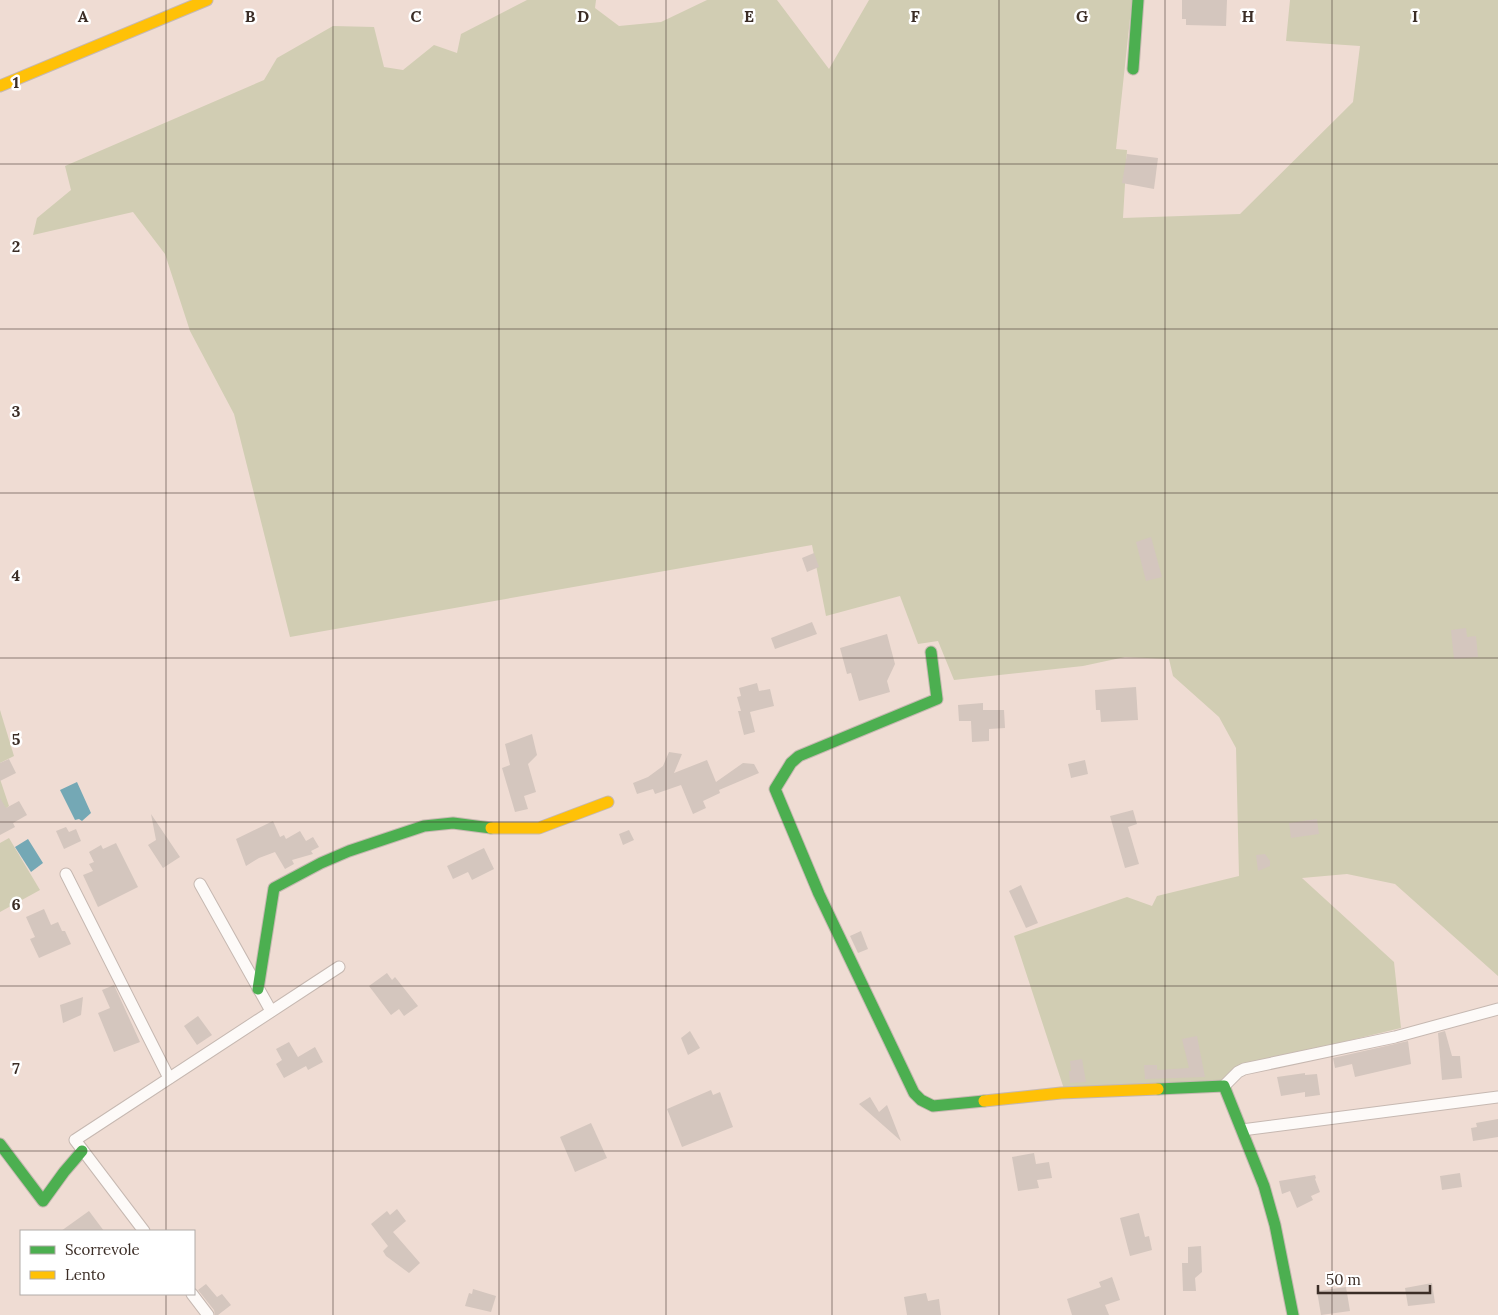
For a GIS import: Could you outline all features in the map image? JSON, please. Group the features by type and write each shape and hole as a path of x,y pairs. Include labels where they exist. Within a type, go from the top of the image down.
{"street":[{"path":"0,86 207,0"},
{"path":"1133,69 1138,0"},
{"path":"931,652 937,699 799,756 791,763 775,789 819,894 915,1096 926,1104 933,1106 1061,1093 1224,1086 1238,1072 1244,1069 1395,1037 1498,1009"},
{"path":"258,989 274,888 321,863 349,851 424,826 453,823 500,829 533,829 608,802"},
{"path":"66,874 169,1078"},
{"path":"200,884 271,1011"},
{"path":"143,1230 75,1140 339,967"},
{"path":"1224,1086 1264,1186 1275,1225 1293,1315"},
{"path":"1242,1130 1498,1097"},
{"path":"0,1144 42,1201 82,1151"},
{"path":"193,1295 208,1315"}],"shaded area":[{"path":"527,0 596,0 595,8 619,26 661,22 707,0 777,0 829,69 869,0 1132,0 1116,149 1127,150 1123,218 1240,214 1353,102 1360,46 1286,41 1290,0 1498,0 1498,976 1395,884 1347,874 1302,878 1394,962 1401,1028 1260,1062 1220,1082 1064,1089 1014,936 1127,897 1152,906 1157,896 1239,876 1236,748 1219,717 1173,676 1169,659 1125,657 1083,666 954,680 938,641 918,644 900,596 826,616 812,545 290,637 234,414 190,331 165,254 133,212 33,235 37,218 71,190 65,166 264,80 277,58 333,26 374,27 384,67 403,70 434,45 457,53 461,34"},
{"path":"0,710 14,756 0,763"},
{"path":"0,779 9,806 0,813"},
{"path":"9,838 40,890 0,912 0,843"}],"water":[{"path":"77,782 91,813 82,821 79,819 75,820 60,790"},
{"path":"28,839 43,863 31,872 15,847"}],"building":[{"path":"1182,0 1227,0 1226,26 1186,25 1186,19 1182,19"},
{"path":"1127,154 1158,158 1154,189 1122,183"},
{"path":"1151,537 1162,577 1146,581 1136,542"},
{"path":"814,553 819,567 807,572 802,558"},
{"path":"812,622 817,634 775,649 771,638"},
{"path":"1466,628 1467,637 1476,636 1478,657 1454,659 1451,630"},
{"path":"887,634 895,664 887,681 890,692 859,701 851,673 847,674 840,648"},
{"path":"757,683 759,691 770,689 774,706 750,712 755,732 744,735 738,711 741,711 737,697 741,696 739,688"},
{"path":"1136,687 1138,720 1101,722 1100,710 1096,710 1095,690"},
{"path":"983,703 983,710 1004,710 1005,728 989,729 989,741 972,742 971,721 959,721 958,705"},
{"path":"532,734 537,755 528,764 536,792 524,796 528,809 515,812 502,768 510,765 505,744"},
{"path":"669,752 682,754 674,773 707,760 716,782 743,763 754,764 759,773 719,790 720,793 703,801 706,808 693,814 681,785 655,794 653,789 637,794 633,783 648,777 663,766"},
{"path":"9,759 16,773 0,781 0,763"},
{"path":"1085,760 1088,774 1071,778 1068,764"},
{"path":"0,798 6,808 19,801 27,815 13,823 15,827 0,835"},
{"path":"1133,810 1137,824 1128,827 1139,864 1125,868 1110,816"},
{"path":"151,814 180,857 163,868 148,845 156,840"},
{"path":"1317,819 1319,834 1291,838 1289,823"},
{"path":"273,821 280,837 284,835 286,839 300,831 306,841 313,837 319,847 311,851 313,854 292,860 294,864 285,869 275,852 259,858 246,866 236,839"},
{"path":"66,827 69,832 76,829 81,841 64,849 56,831"},
{"path":"629,830 634,840 623,845 619,834"},
{"path":"116,843 138,887 98,907 83,875 93,871 89,864 94,862 89,852 101,845 103,849"},
{"path":"484,848 494,869 472,880 468,872 453,879 447,866"},
{"path":"1265,854 1270,861 1270,866 1258,871 1256,855"},
{"path":"1021,885 1038,923 1026,928 1009,891"},
{"path":"44,909 51,925 58,922 71,944 39,958 30,939 35,937 26,917"},
{"path":"861,931 868,949 858,953 850,936"},
{"path":"387,973 392,980 395,977 418,1006 404,1016 399,1009 391,1015 369,986"},
{"path":"114,985 140,1042 114,1052 98,1013 110,1008 102,990"},
{"path":"83,997 81,1015 63,1023 60,1005"},
{"path":"198,1016 212,1035 197,1045 184,1026"},
{"path":"690,1031 700,1048 688,1055 681,1038"},
{"path":"1445,1031 1452,1056 1460,1056 1462,1078 1442,1080 1438,1033"},
{"path":"1197,1036 1205,1077 1145,1079 1144,1065 1157,1065 1157,1070 1189,1068 1182,1039"},
{"path":"1408,1041 1411,1064 1355,1077 1352,1064 1335,1068 1333,1058"},
{"path":"289,1042 298,1057 315,1047 323,1062 308,1070 306,1066 284,1078 276,1064 282,1060 276,1049"},
{"path":"1082,1059 1086,1082 1070,1083 1070,1061"},
{"path":"1305,1073 1305,1075 1317,1074 1320,1095 1305,1097 1305,1092 1281,1096 1277,1077"},
{"path":"711,1090 713,1095 720,1092 733,1127 682,1147 667,1109"},
{"path":"870,1097 879,1112 887,1105 901,1141 859,1104"},
{"path":"1498,1119 1498,1137 1473,1141 1471,1128 1477,1127 1476,1123"},
{"path":"591,1123 607,1158 575,1172 560,1137"},
{"path":"1034,1153 1036,1164 1049,1162 1052,1178 1037,1180 1039,1188 1018,1191 1012,1157"},
{"path":"1460,1173 1462,1187 1442,1190 1440,1176"},
{"path":"1315,1175 1320,1192 1311,1196 1313,1200 1297,1208 1290,1191 1282,1194 1279,1181"},
{"path":"397,1209 406,1221 393,1232 420,1263 409,1273 386,1256 383,1251 388,1246 371,1224 387,1211 390,1215"},
{"path":"89,1211 103,1230 62,1230"},
{"path":"1139,1213 1145,1237 1149,1236 1152,1250 1130,1256 1120,1218"},
{"path":"1201,1246 1202,1272 1195,1278 1196,1291 1183,1291 1182,1263 1188,1263 1188,1247"},
{"path":"1112,1277 1120,1300 1105,1305 1109,1315 1072,1315 1067,1299 1101,1287 1099,1282"},
{"path":"1432,1283 1435,1303 1408,1306 1405,1288"},
{"path":"206,1284 217,1297 222,1294 231,1305 218,1315 215,1315 214,1310 198,1290"},
{"path":"1346,1287 1350,1311 1321,1315 1317,1291"},
{"path":"473,1289 496,1296 491,1312 465,1306 469,1293 472,1294"},
{"path":"926,1293 928,1301 939,1299 941,1315 907,1315 904,1297"}],"traffic: fast":[{"path":"1133,69 1138,0"},
{"path":"931,652 937,699 799,756 791,763 775,789 819,894 914,1093 921,1100 933,1106 984,1101"},
{"path":"258,989 274,888 321,863 349,851 424,826 453,823 491,828"},
{"path":"1158,1089 1224,1086 1264,1186 1275,1225 1293,1315"},
{"path":"0,1144 43,1201 82,1151"}],"traffic: slow":[{"path":"0,86 207,0"},
{"path":"491,828 539,828 608,802"},
{"path":"984,1101 1061,1093 1158,1089"}]}
